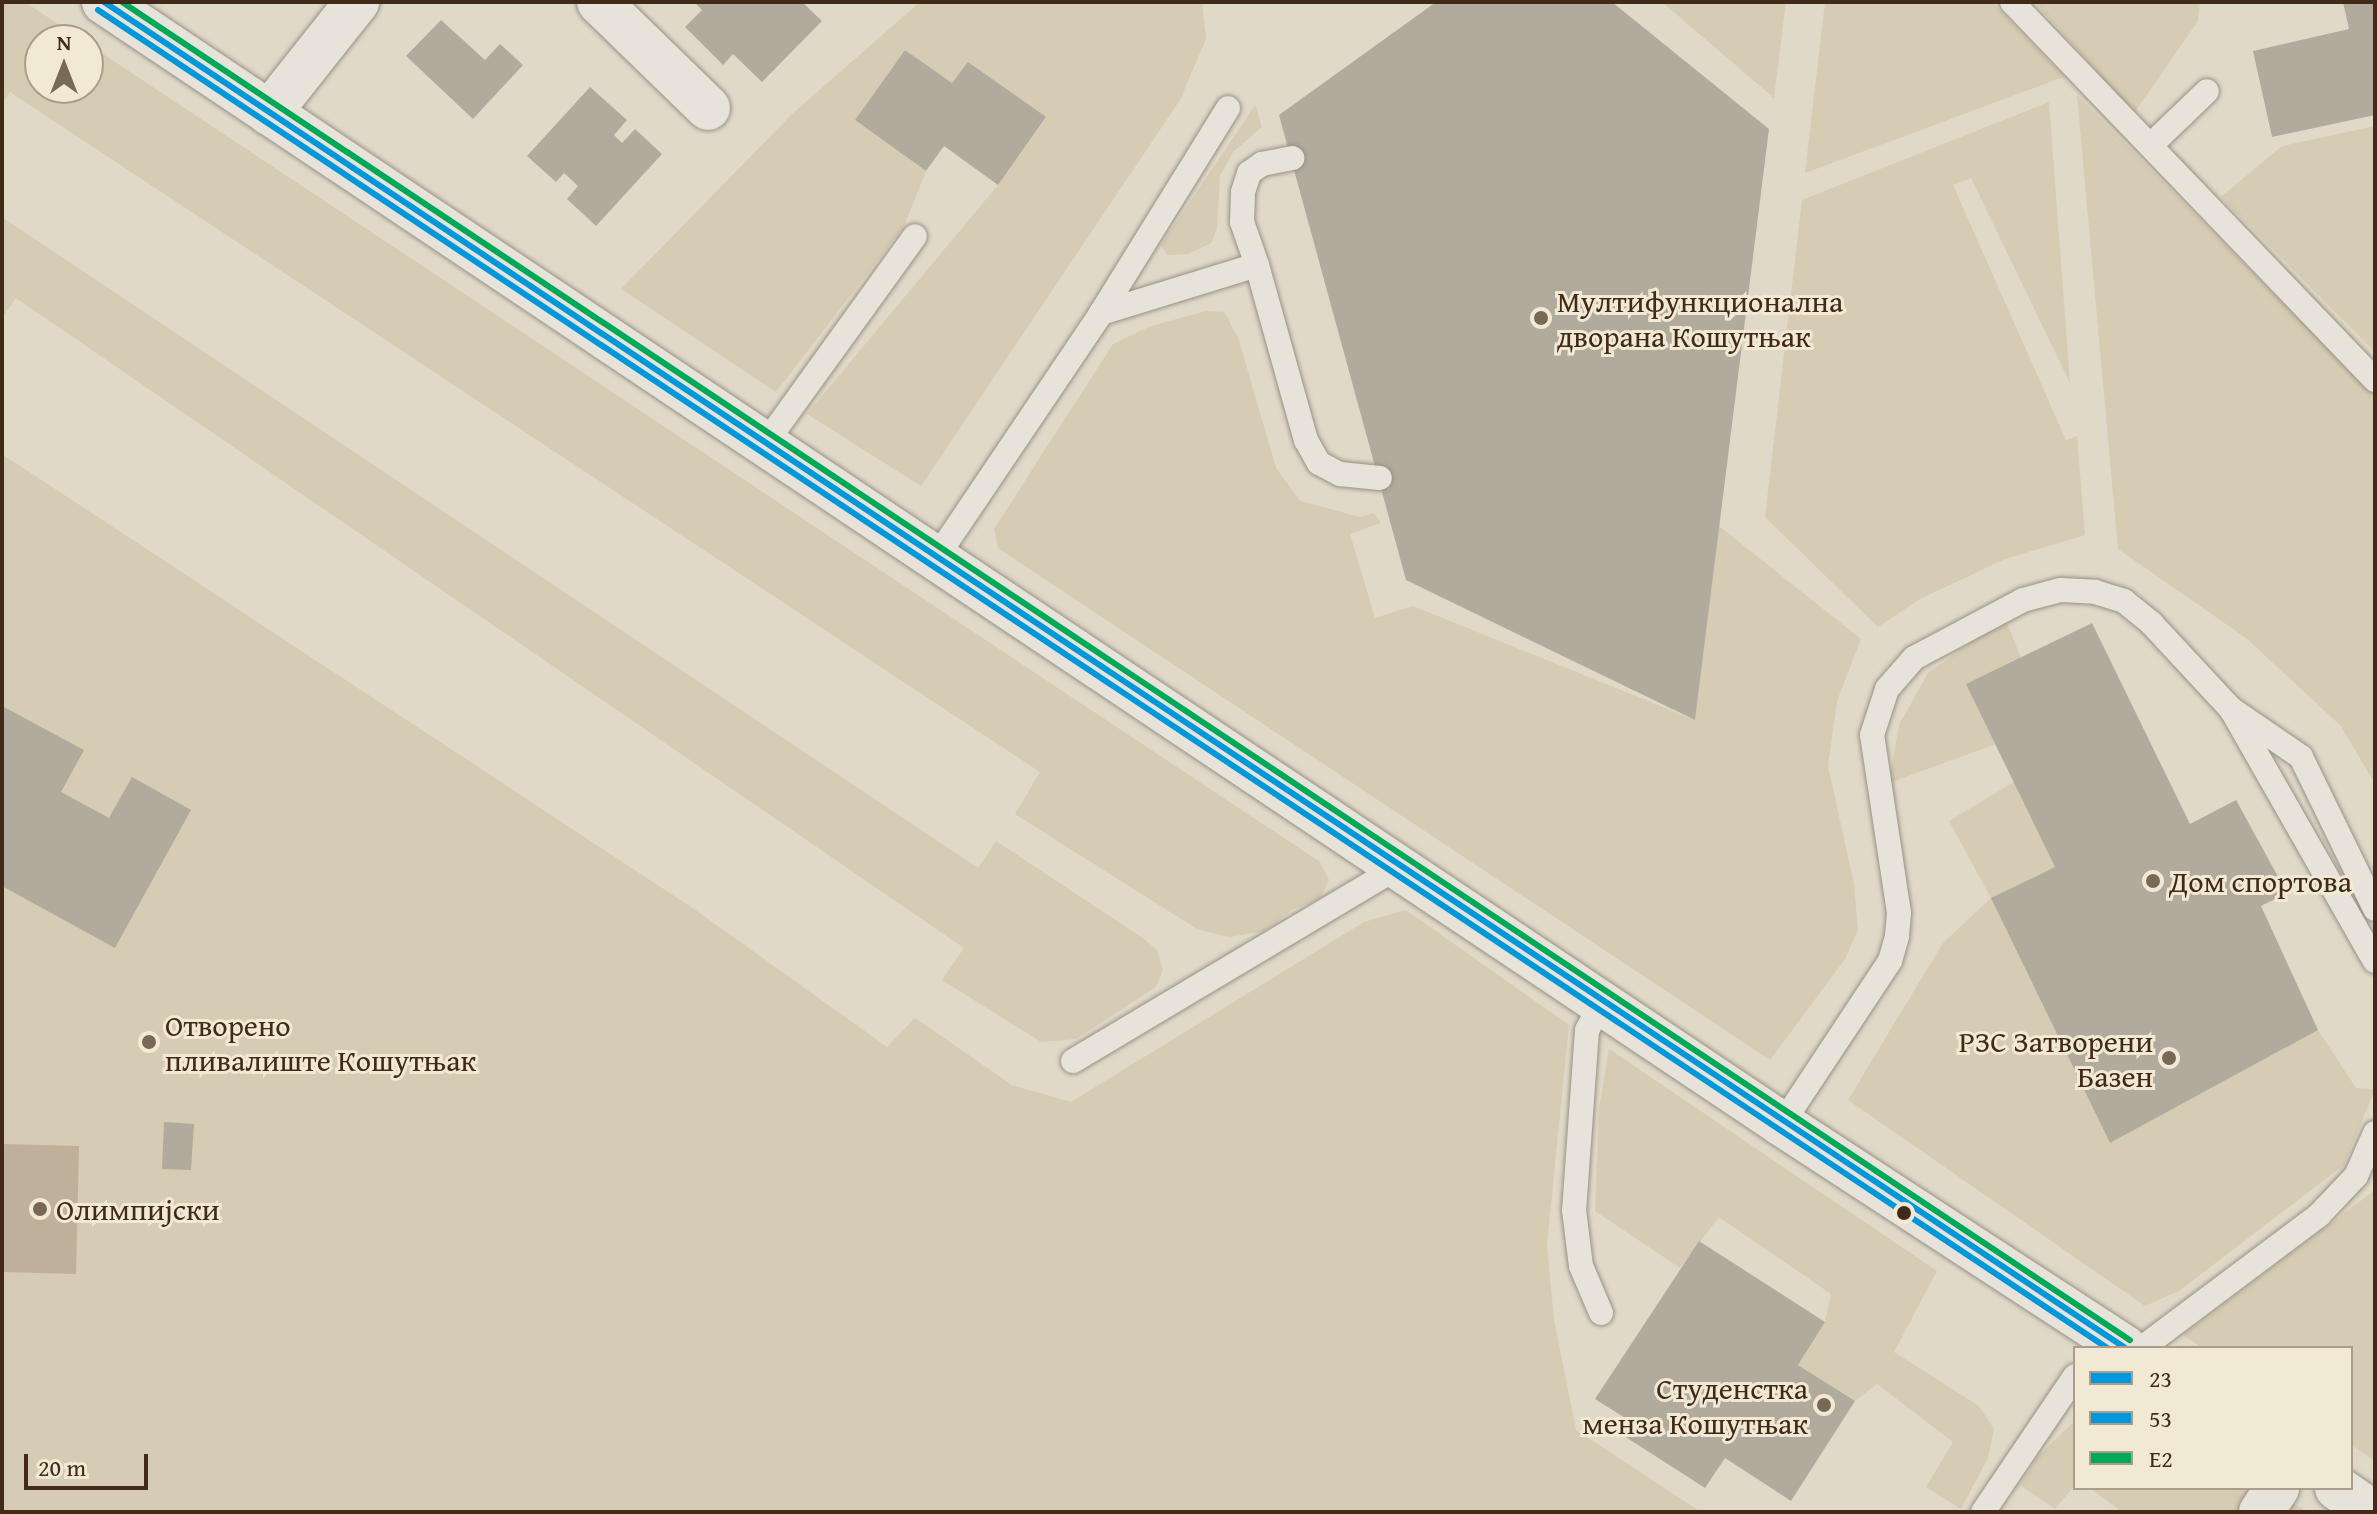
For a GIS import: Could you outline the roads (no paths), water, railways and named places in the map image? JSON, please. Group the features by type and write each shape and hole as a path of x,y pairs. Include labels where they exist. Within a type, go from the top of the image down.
{"main road":[{"path":"104,2 2116,1344"},
{"path":"269,113 357,2"},
{"path":"599,2 708,108"},
{"path":"2261,1512 2276,1490"},
{"path":"2340,1490 2372,1512"}],"lane":[{"path":"2012,2 2152,144 2375,380"},
{"path":"2152,144 2207,91"},
{"path":"936,558 1101,313 1228,108"},
{"path":"1292,158 1262,164 1249,173 1243,192 1242,222 1306,440 1319,463 1340,474 1380,478"},
{"path":"765,444 915,236"},
{"path":"1101,313 1257,265"},
{"path":"1782,1124 1890,961 1897,936 1899,913 1872,735 1887,689 1903,667 2023,600 2061,590 2095,592 2124,601 2152,624 2231,709 2301,757 2375,909"},
{"path":"2231,709 2375,961"},
{"path":"1073,1061 1399,867"},
{"path":"1601,1003 1587,1030 1574,1210 1581,1266 1601,1313"},
{"path":"2116,1344 2319,1215 2356,1176 2375,1133"},
{"path":"1983,1512 2073,1379"}],"place":[{"name":"Мултифункционална дворана Кошутњак","path":"1541,318"},
{"name":"Дом спортова","path":"2153,881"},
{"name":"Отворено пливалиште Кошутњак","path":"149,1042"},
{"name":"РЗС Затворени Базен","path":"2169,1058"},
{"name":"Олимпијски","path":"40,1209"},
{"name":"Студенстка менза Кошутњак","path":"1824,1405"}]}
